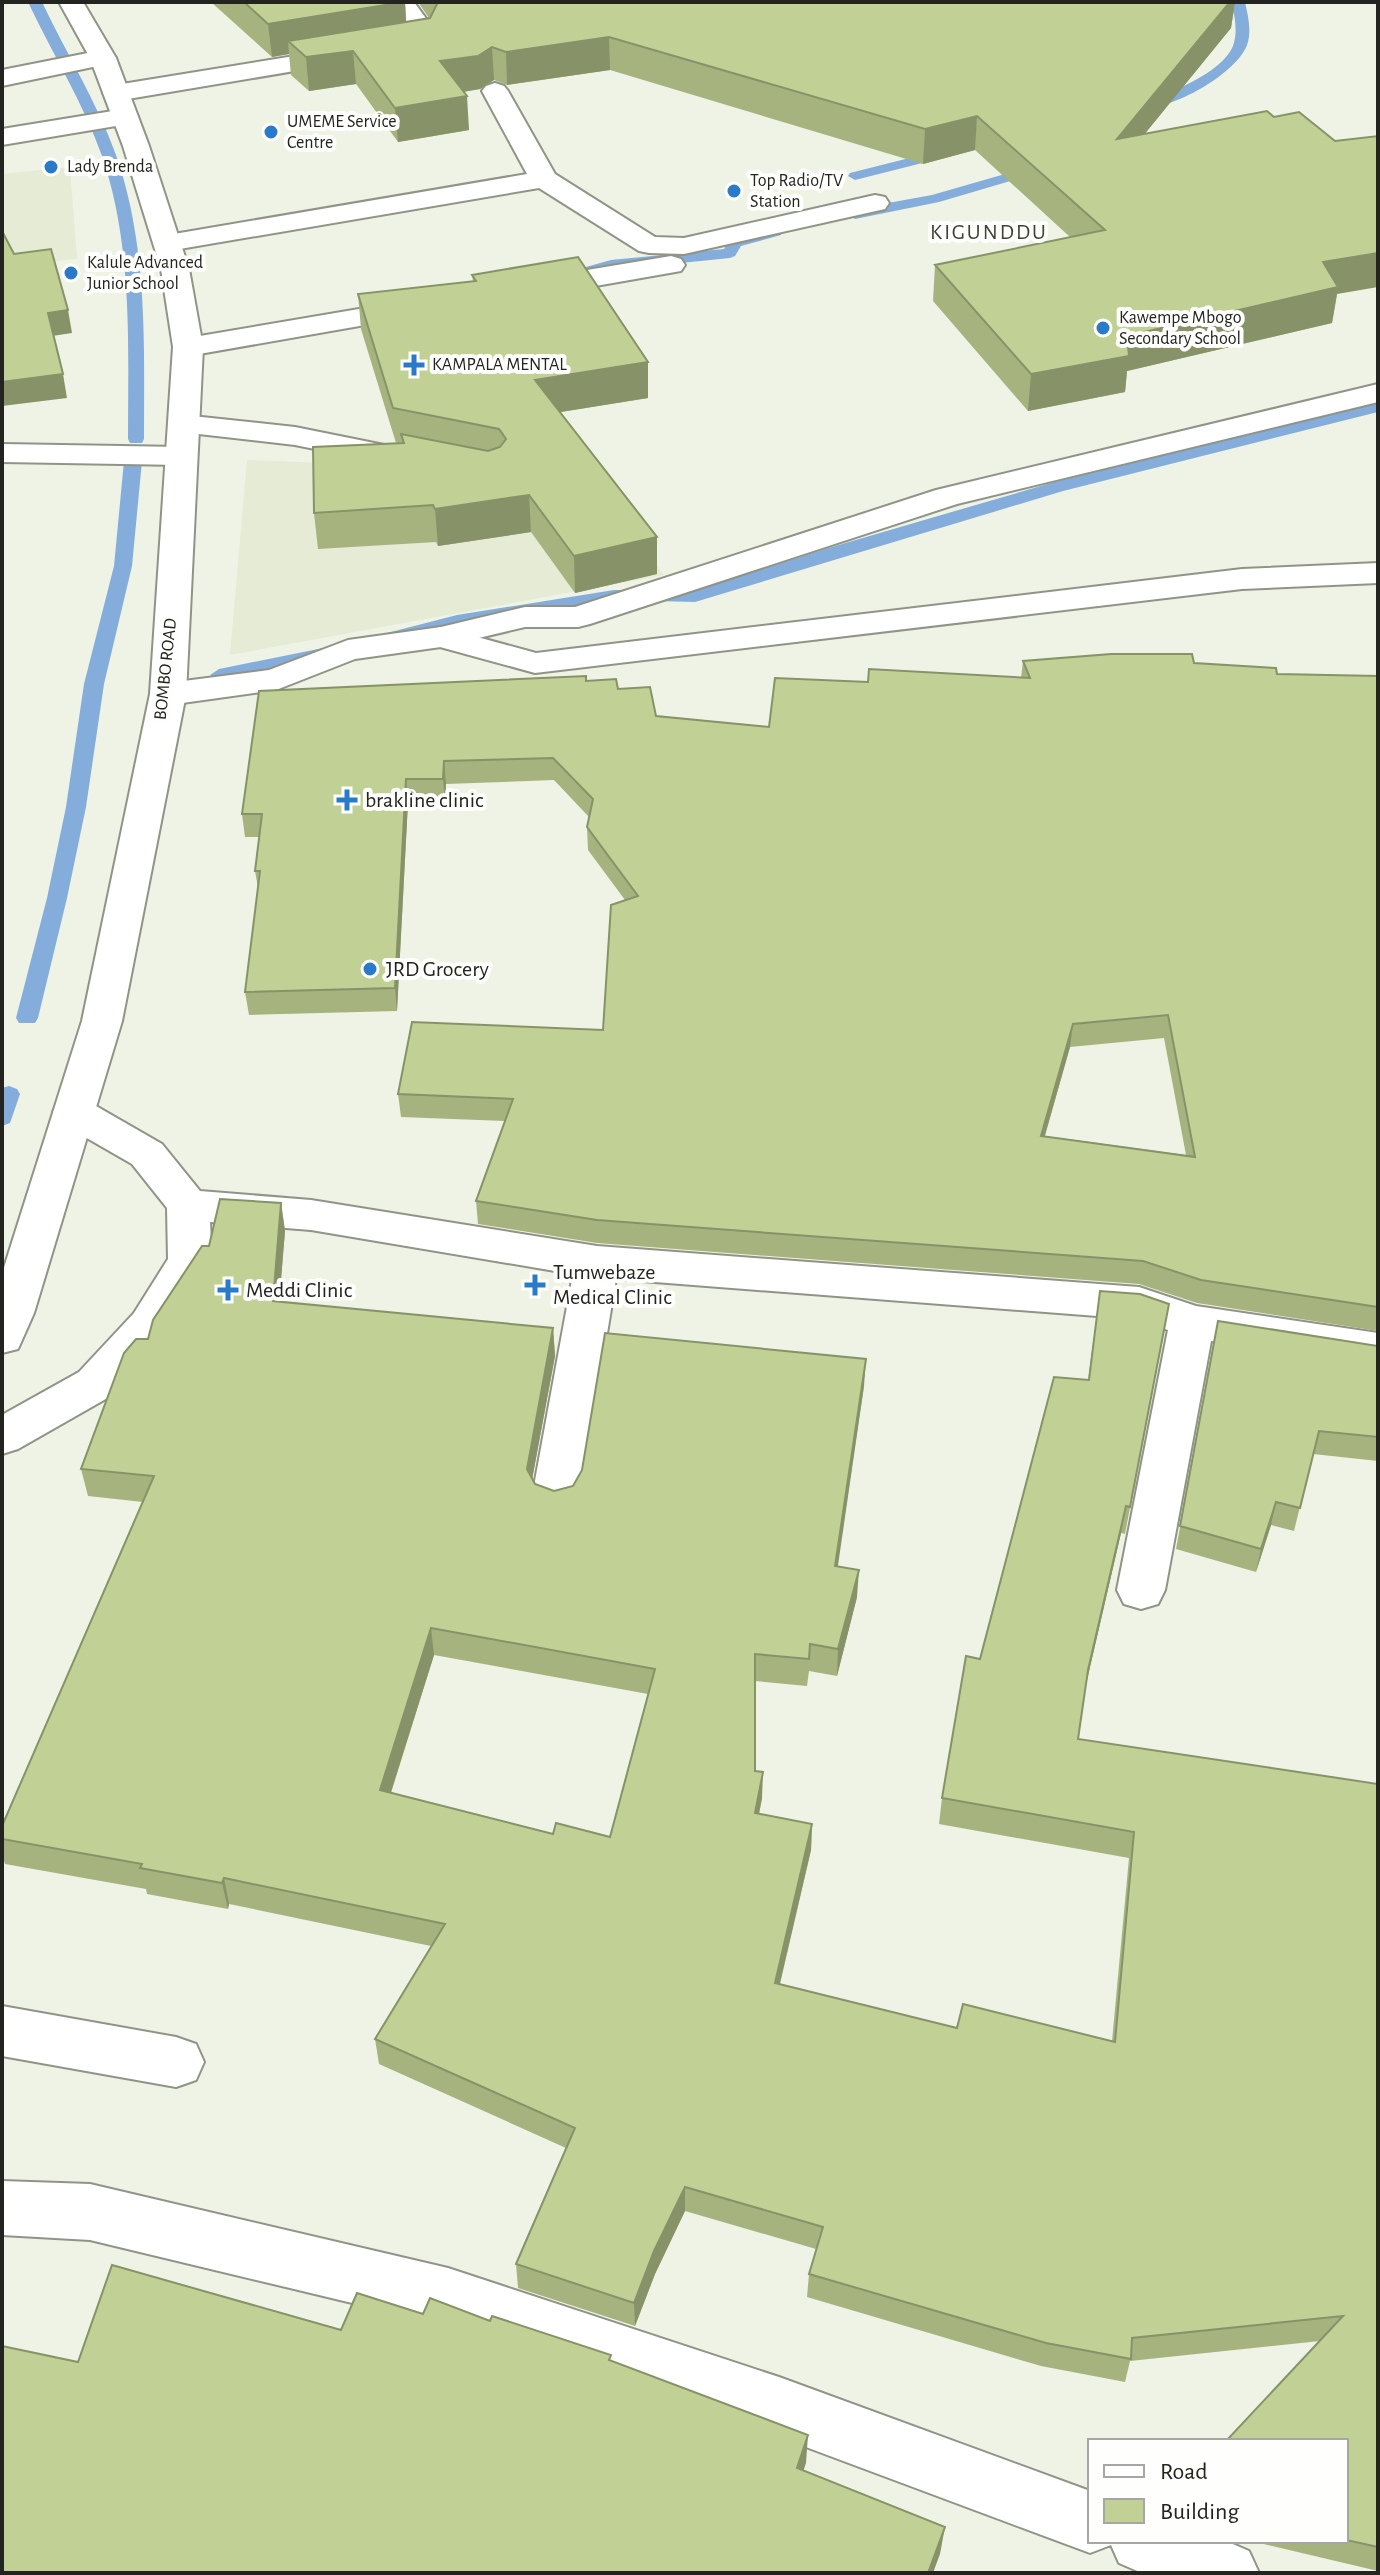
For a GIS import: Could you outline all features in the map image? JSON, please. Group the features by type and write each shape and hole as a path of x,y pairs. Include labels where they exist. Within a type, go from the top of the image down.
{"street":[{"name":"BOMBO ROAD","path":"5,1321 102,1021 168,694 188,347 168,243 103,58 71,2"},
{"path":"2,137 121,105 423,43 425,35 402,2"},
{"path":"2,78 103,58"},
{"path":"495,91 544,179 649,245 684,246 875,203"},
{"path":"168,243 544,179"},
{"path":"499,294 671,265"},
{"path":"188,347 452,302"},
{"path":"168,694 276,680 348,650 441,637 525,617 578,617 947,497 1378,393"},
{"path":"2,453 182,440 295,436 429,463"},
{"path":"441,637 535,663 1242,579 1378,573"},
{"path":"2,1437 95,1384 150,1324 190,1260 188,1205 147,1154 74,1112"},
{"path":"188,1205 311,1215 597,1262 1139,1303 1192,1322 1378,1350"},
{"path":"556,1497 597,1262"},
{"path":"1141,1590 1192,1322"},
{"path":"2,2031 176,2062"},
{"path":"2,2208 90,2212 448,2297 779,2407 1088,2521"},
{"path":"1146,2543 1227,2573"}],"shaded area":[{"path":"70,167 77,259 2,266 2,174"},
{"path":"247,460 589,473 664,575 230,655"}],"building":[{"path":"244,2 404,2 268,24"},
{"path":"438,2 1230,2 1117,139 1267,111 1274,117 1299,112 1335,141 1378,136 1378,253 1323,262 1338,287 1127,336 1129,356 1031,374 935,265 1105,230 977,116 925,129 609,37 506,52 492,47 478,56 440,61 467,96 395,108 353,51 306,57 288,41 430,18"},
{"path":"2,231 14,254 51,249 68,310 48,313 63,374 2,382"},
{"path":"578,257 648,362 535,380 657,537 574,556 529,495 435,509 433,505 314,513 313,447 404,443 401,434 488,451 500,447 506,439 499,429 393,408 358,294 476,281 472,275"},
{"path":"1111,654 1192,654 1194,663 1276,668 1277,674 1378,676 1378,1307 1201,1280 1143,1261 597,1220 476,1201 513,1099 398,1094 412,1022 603,1030 611,905 638,896 587,827 593,799 553,758 444,761 443,779 406,779 395,988 245,992 260,871 255,871 262,814 242,814 259,691 586,676 586,681 616,679 618,689 650,687 656,716 769,727 775,678 868,682 869,669 1030,678 1023,661","holes":["1168,1015 1195,1157 1041,1136 1073,1024"]},
{"path":"220,1199 281,1203 273,1301 553,1328 527,1469 535,1484 554,1491 573,1486 582,1470 605,1333 866,1359 835,1566 859,1570 838,1649 810,1644 809,1659 755,1654 755,1771 763,1772 755,1813 812,1824 775,1983 957,2028 963,2004 1115,2042 1134,1832 942,1798 966,1656 980,1659 1054,1377 1089,1380 1100,1291 1140,1294 1169,1304 1130,1507 1126,1506 1088,1670 1078,1739 1378,1784 1378,2547 1348,2540 1348,2439 1228,2439 1343,2316 1132,2338 1131,2359 1046,2343 809,2274 823,2227 685,2187 654,2251 634,2303 516,2264 575,2128 375,2039 445,1924 224,1878 222,1883 140,1868 142,1864 2,1839 2,1826 154,1476 81,1469 124,1353 136,1339 148,1339 153,1320 202,1246 209,1246","holes":["431,1628 655,1669 610,1837 556,1823 553,1834 380,1790"]},
{"path":"1218,1321 1378,1346 1378,1437 1319,1431 1300,1508 1276,1502 1261,1549 1180,1526"},
{"path":"112,2265 341,2330 357,2293 423,2314 430,2298 490,2321 492,2316 611,2355 609,2360 808,2435 797,2468 945,2527 928,2573 2,2573 2,2346 78,2362"}],"waterway":[{"path":"35,2 93,116 119,190 127,225 134,296 136,439"},
{"path":"1148,104 1197,84 1230,61 1242,40 1238,2"},
{"path":"855,176 945,153"},
{"path":"855,214 934,199 1036,169"},
{"path":"574,275 611,265 730,253 734,243 776,232"},
{"path":"394,637 457,621 614,595 695,597 831,553 1057,487 1378,407"},
{"path":"27,1018 57,898 76,807 94,684 123,566 133,461"},
{"path":"219,675 323,654"},
{"path":"2,1118 9,1094"}],"place":[{"name":"UMEME Service Centre","path":"271,132"},
{"name":"Lady Brenda","path":"51,167"},
{"name":"Top Radio/TV Station","path":"734,191"},
{"name":"Kalule Advanced Junior School","path":"71,273"},
{"name":"Kawempe Mbogo Secondary School","path":"1103,328"},
{"name":"KAMPALA MENTAL","path":"414,365"},
{"name":"brakline clinic","path":"347,800"},
{"name":"JRD Grocery","path":"370,969"},
{"name":"Tumwebaze Medical Clinic","path":"535,1285"},
{"name":"Meddi Clinic","path":"228,1290"}],"district":[{"name":"KIGUNDDU","path":"989,232"}]}
